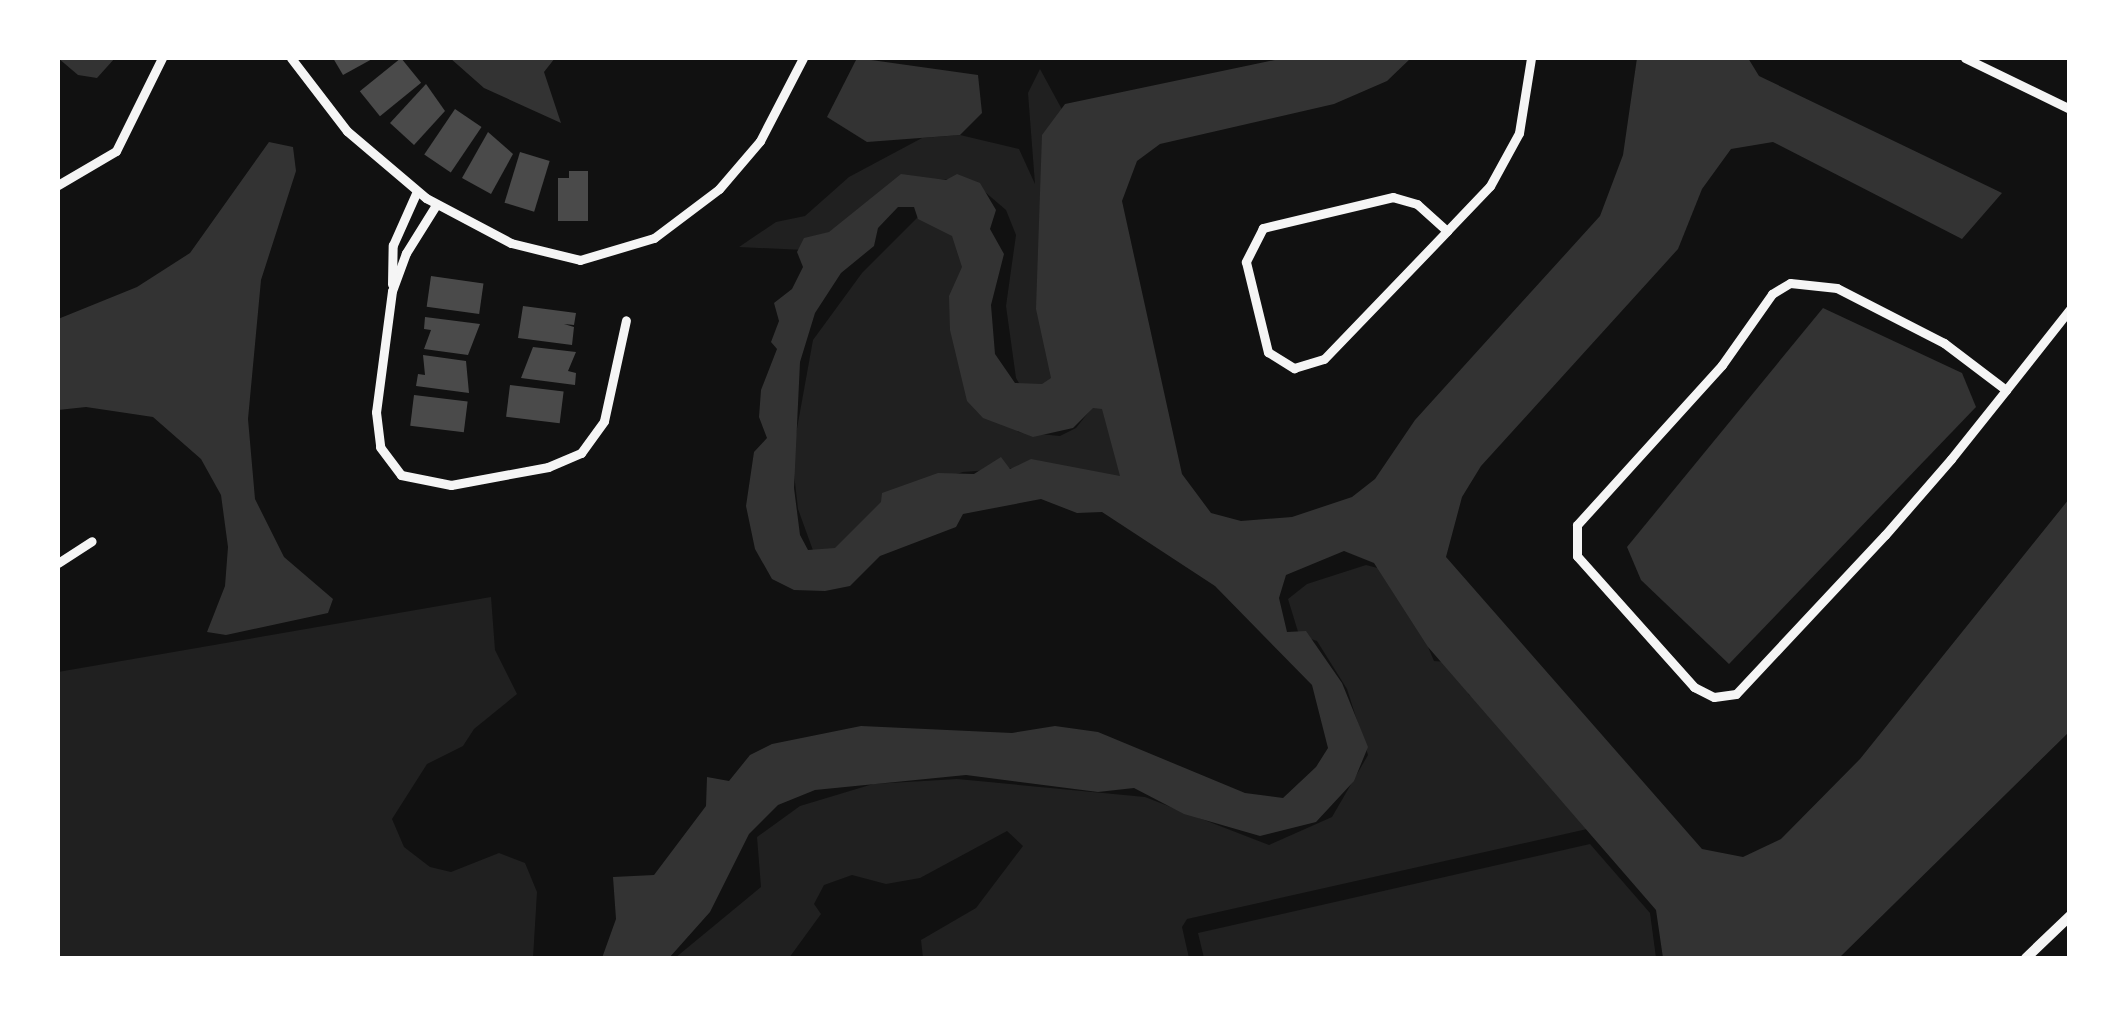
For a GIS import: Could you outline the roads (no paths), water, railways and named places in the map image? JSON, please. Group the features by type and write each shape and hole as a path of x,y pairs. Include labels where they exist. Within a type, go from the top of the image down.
{"street":[{"path":"58,185 116,151 162,58"},
{"path":"291,58 347,131 436,205 511,243 555,257 592,259 635,248 679,222 741,166 774,119 804,58"},
{"path":"1447,231 1417,204 1393,197 1263,228 1246,262 1268,352 1294,368 1315,365 1447,231 1511,154 1532,58"},
{"path":"1965,58 2070,109"},
{"path":"416,191 392,244 392,292 376,436 392,467 423,484 548,467 581,453 604,421 626,320"},
{"path":"392,292 406,253 436,205"},
{"path":"2006,390 1944,343 1837,288 1801,281 1772,294 1722,365 1577,525 1576,556 1596,585 1694,687 1721,698 1748,686 2006,390 2070,309"},
{"path":"58,562 92,541"},
{"path":"2026,958 2070,916"}]}
